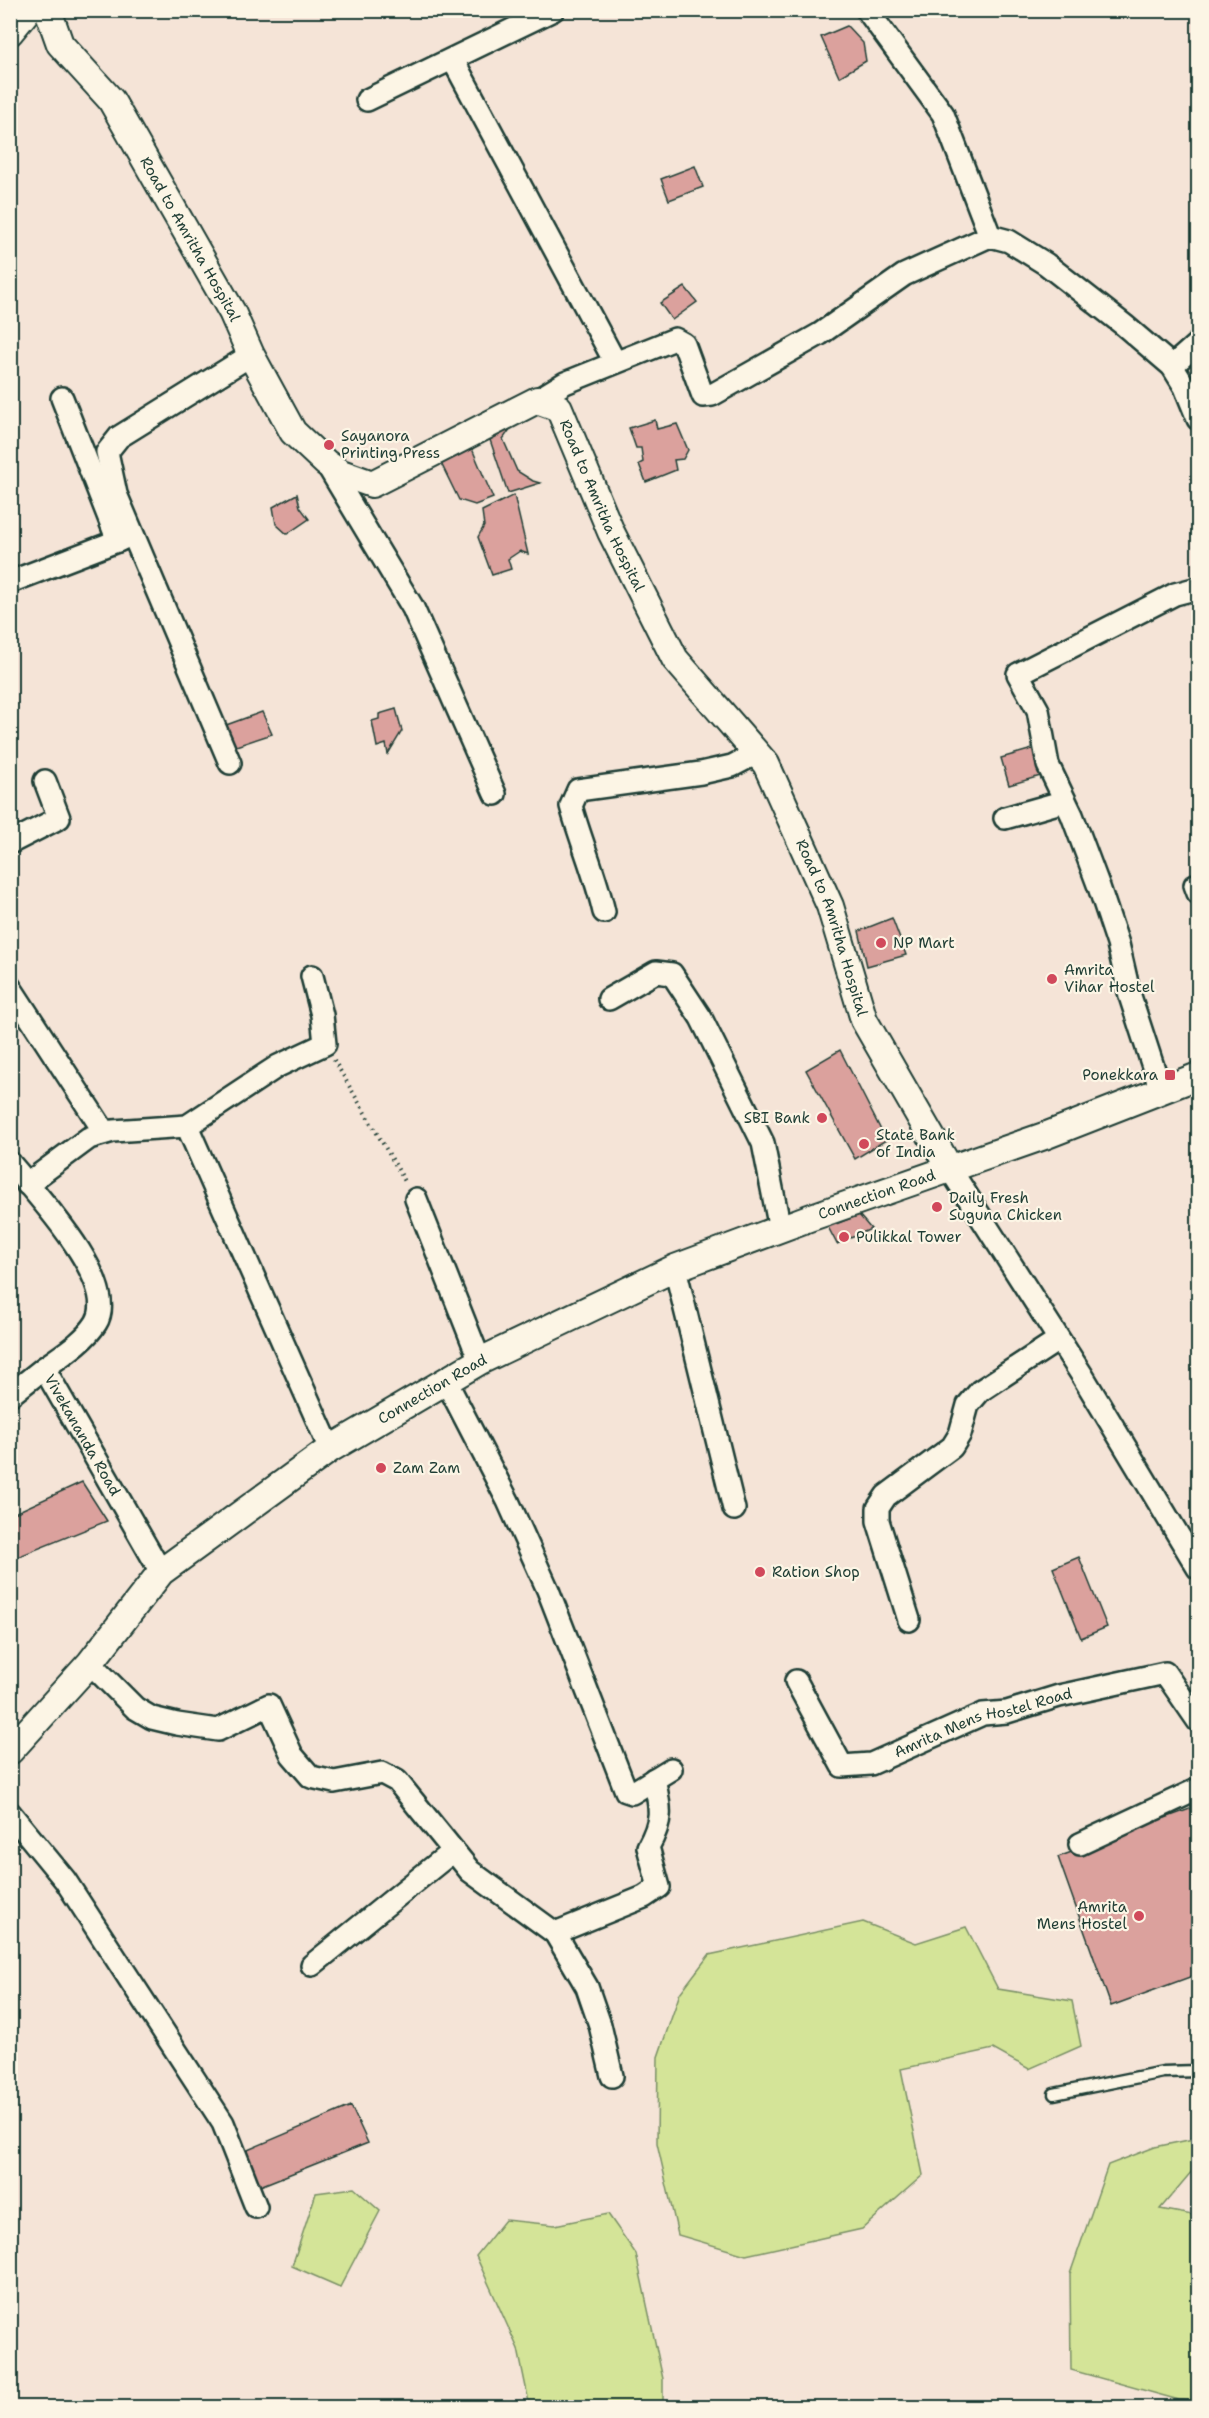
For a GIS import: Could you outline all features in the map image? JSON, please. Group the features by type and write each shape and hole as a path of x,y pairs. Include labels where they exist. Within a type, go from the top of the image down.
{"street":[{"path":"10,32 27,10"},
{"name":"Road to Amritha Hospital","path":"48,10 60,44 111,100 232,312 251,355 293,432 326,463 341,473 372,484 537,400 559,408 611,532 675,659 766,764 830,906 864,1020 950,1169"},
{"path":"367,100 553,10"},
{"path":"867,10 943,114 990,236"},
{"path":"453,60 615,362"},
{"path":"537,400 565,383 675,339 684,344 703,396 712,395 820,334 904,275 990,236 1009,241 1046,264 1172,366 1185,387 1198,420"},
{"path":"1172,366 1198,343"},
{"path":"125,538 107,452 119,437 251,355"},
{"path":"62,398 230,763"},
{"path":"326,463 413,608 495,794"},
{"path":"10,582 125,538"},
{"path":"1161,1091 1134,1007 1115,935 1065,801 1048,765 1038,710 1018,674 1175,594 1198,588"},
{"path":"604,912 599,889 571,806 578,790 711,771 732,766 757,753"},
{"path":"10,843 59,818 45,781"},
{"path":"1005,818 1065,801"},
{"path":"609,999 657,972 672,974 701,1018 763,1143 780,1229"},
{"path":"27,1184 90,1138 105,1133 187,1126 278,1066 325,1044 322,1015 312,976"},
{"path":"10,987 105,1133"},
{"name":"Connection Road","path":"10,1751 90,1663 161,1572 330,1449 480,1361 675,1268 1198,1077"},
{"path":"187,1126 330,1449"},
{"name":"Vivekananda Road","path":"10,1163 90,1266 101,1297 97,1322 75,1346 44,1368 161,1572"},
{"path":"950,1169 1082,1375 1198,1568"},
{"path":"416,1199 480,1361"},
{"path":"675,1268 734,1509"},
{"path":"909,1620 878,1521 878,1508 886,1496 952,1447 960,1434 968,1405 980,1391 1058,1340"},
{"path":"10,1395 44,1368"},
{"path":"446,1381 508,1501 548,1590 626,1791 632,1792 663,1774 658,1830 648,1847 659,1887 644,1897 555,1933"},
{"path":"90,1663 135,1708 152,1718 218,1730 269,1705 292,1755 311,1777 334,1782 382,1773 397,1781 470,1871 555,1933 587,1987 600,2025 612,2076"},
{"name":"Amrita Mens Hostel Road","path":"796,1681 842,1766 871,1764 983,1714 1007,1712 1059,1696 1165,1673 1198,1720"},
{"path":"1080,1844 1198,1790"},
{"path":"10,1813 65,1880 223,2123 256,2207"},
{"path":"312,1965 453,1851"}],"lane":[{"path":"1054,2094 1163,2072 1198,2071"}],"path":[{"path":"325,1044 416,1199"}],"green space":[{"path":"863,1922 916,1943 966,1927 998,1989 1072,2001 1081,2046 1029,2069 993,2049 901,2069 923,2175 862,2229 746,2255 678,2235 657,2143 658,2057 680,1993 709,1955"},
{"path":"1198,2138 1198,2164 1160,2209 1198,2216 1198,2402 1179,2400 1071,2370 1070,2274 1108,2165 1155,2147"},
{"path":"354,2188 380,2211 340,2287 292,2266 316,2193"},
{"path":"608,2214 636,2254 663,2379 663,2407 530,2407 518,2349 476,2256 505,2220 555,2225"}],"building":[{"path":"847,26 863,43 866,61 839,77 821,37"},
{"path":"695,166 703,187 669,200 661,179"},
{"path":"685,287 697,302 672,320 660,303"},
{"path":"655,420 657,429 677,424 688,450 683,459 674,460 676,470 646,482 639,464 643,462 641,448 636,448 629,428"},
{"path":"516,421 503,439 517,471 540,483 508,493 488,434"},
{"path":"470,444 493,498 475,505 459,500 439,459"},
{"path":"297,494 300,507 309,519 287,534 276,524 273,507"},
{"path":"514,495 528,554 520,551 508,559 511,569 492,575 478,537 484,526 482,511"},
{"path":"396,709 402,731 388,754 386,744 377,747 372,721 379,719 379,714"},
{"path":"262,712 272,734 227,749 218,728"},
{"path":"1036,748 1044,775 1009,785 1001,758"},
{"name":"NP Mart","path":"892,918 906,955 867,966 859,931"},
{"path":"840,1050 886,1140 855,1159 806,1070"},
{"name":"Pulikkal Tower","path":"859,1215 871,1229 837,1244 828,1227"},
{"path":"82,1482 107,1521 10,1560 10,1515"},
{"path":"1079,1557 1107,1627 1081,1638 1053,1568"},
{"name":"Amrita Mens Hostel","path":"1198,1806 1198,1974 1111,2006 1058,1857"},
{"path":"351,2106 368,2143 260,2186 243,2152"}],"place":[{"name":"Sayanora Printing Press","path":"329,445"},
{"name":"NP Mart","path":"881,943"},
{"name":"Amrita Vihar Hostel","path":"1052,979"},
{"name":"Ponekkara","path":"1170,1075"},
{"name":"SBI Bank","path":"822,1118"},
{"name":"State Bank of India","path":"864,1144"},
{"name":"Daily Fresh Suguna Chicken","path":"937,1207"},
{"name":"Pulikkal Tower","path":"844,1237"},
{"name":"Zam Zam","path":"381,1468"},
{"name":"Ration Shop","path":"760,1572"},
{"name":"Amrita Mens Hostel","path":"1139,1916"}]}
